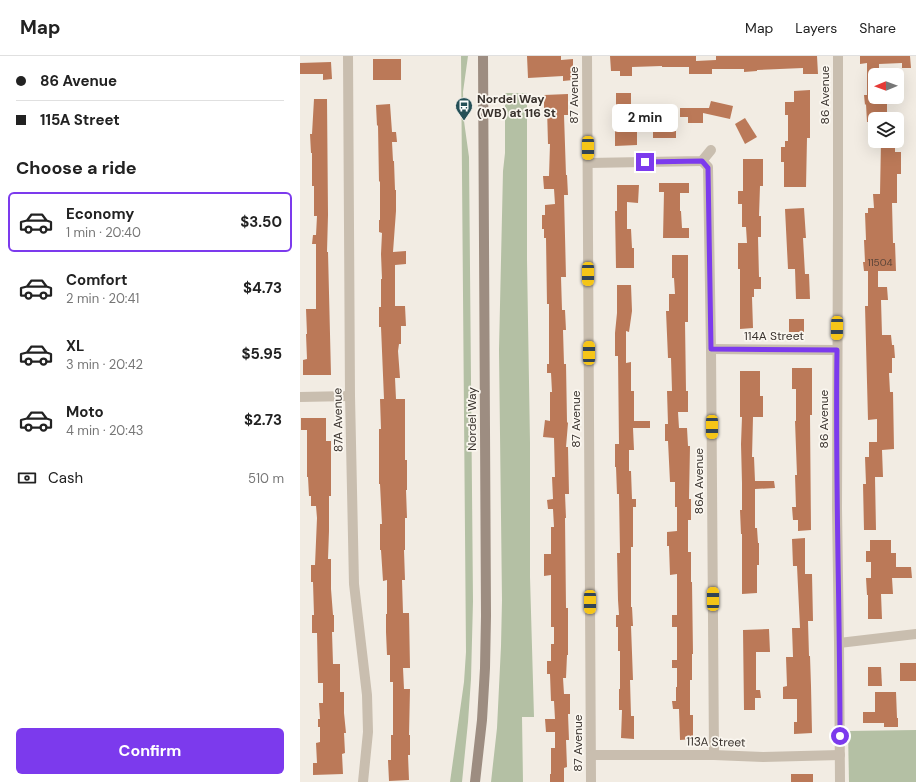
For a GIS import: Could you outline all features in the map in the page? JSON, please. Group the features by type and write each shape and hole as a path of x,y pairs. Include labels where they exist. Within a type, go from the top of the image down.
{"main road":[{"name":"Nordel Way","path":"475,782 482,720 486,616 483,56"}],"street":[{"name":"87A Avenue","path":"348,56 350,396 354,584 368,713 368,732 363,782"},
{"name":"87 Avenue","path":"587,56 591,782"},
{"name":"86 Avenue","path":"838,56 837,508 840,782"},
{"path":"588,163 702,161 711,150"},
{"name":"86A Avenue","path":"702,161 708,168 714,755"},
{"name":"114A Street","path":"711,349 837,350"},
{"path":"300,397 350,396"},
{"path":"839,643 916,634"},
{"name":"113A Street","path":"591,755 714,755 763,757 840,755"}],"green space":[{"path":"461,56 468,56 463,92 464,121 469,157 473,601 471,679 462,782 450,782 464,682 466,652"},
{"path":"505,93 527,93 530,577 534,717 522,717 523,782 491,782 497,728 502,600 499,350 503,171 505,153"},
{"path":"916,730 916,782 849,782 848,731"}],"building":[{"path":"527,56 561,56 561,60 573,59 573,80 563,81 563,76 528,78"},
{"path":"610,56 696,56 696,61 716,60 716,56 817,56 818,74 803,74 803,68 744,72 744,69 712,69 712,74 689,74 689,67 662,66 632,67 632,76 620,76 620,71 611,71"},
{"path":"860,56 910,56 911,68 902,68 902,63 879,64 879,68 868,68 868,104 887,104 887,112 868,112 868,122 864,95 867,95 867,63 860,64"},
{"path":"373,59 401,59 401,80 373,80"},
{"path":"331,62 332,79 323,80 323,74 300,74 300,63"},
{"path":"810,90 810,138 807,138 806,187 784,187 784,162 781,162 781,147 785,147 785,141 788,141 788,115 785,115 785,102 794,102 794,91"},
{"path":"616,93 631,93 631,116 628,116 628,131 637,131 637,145 615,146"},
{"path":"568,94 568,115 564,115 568,195 564,195 566,277 561,277 562,310 565,310 566,330 563,330 564,364 566,364 568,423 566,447 568,447 569,494 565,494 568,655 566,678 563,678 564,694 570,694 570,714 568,714 569,740 566,740 567,767 564,768 564,782 550,782 551,748 555,748 555,732 546,732 545,719 555,719 554,701 551,701 550,674 547,674 547,661 551,661 551,644 554,644 554,627 551,627 551,575 544,576 544,554 551,554 551,527 554,527 553,509 548,509 547,500 553,499 552,477 555,477 554,438 543,437 545,420 550,421 550,392 552,392 551,373 547,373 547,364 549,364 549,304 547,304 546,238 544,238 544,229 542,229 542,215 545,215 545,205 555,204 554,189 544,189 543,176 549,176 550,144 548,144 547,108 544,108 544,95"},
{"path":"314,99 327,99 327,252 331,375 303,375 303,360 307,359 306,309 316,309 316,244 312,244 313,235 316,235 317,216 314,216 314,186 312,186 312,153 310,134 312,134"},
{"path":"711,101 733,106 730,119 703,113 703,123 688,123 688,117 680,117 680,108 709,108"},
{"path":"390,104 392,132 396,132 397,142 392,142 396,190 393,252 406,251 406,264 395,265 395,306 405,306 406,326 401,326 401,344 399,344 398,351 400,378 395,378 396,399 405,399 407,518 405,518 405,580 402,580 403,613 409,613 410,668 403,668 404,689 410,689 410,755 408,755 409,780 389,781 388,760 391,760 391,735 393,735 393,682 390,682 390,655 387,655 387,580 383,581 380,550 380,524 382,524 379,484 379,429 381,429 380,399 384,399 381,327 379,327 379,307 381,307 382,279 382,233 379,232 380,181 379,182 378,125 377,126 376,105"},
{"path":"745,118 757,137 745,144 735,124"},
{"path":"676,130 676,138 653,138 653,131"},
{"path":"881,148 895,148 895,152 901,152 901,174 897,174 897,203 892,203 893,243 895,243 896,271 878,271 878,287 887,287 888,300 881,300 882,335 891,335 892,345 894,345 895,358 892,358 892,373 889,373 890,392 893,392 894,449 882,450 883,477 875,477 876,530 864,530 863,484 866,484 865,457 869,457 869,442 877,442 877,419 868,420 865,306 868,306 868,271 864,271 863,262 865,262 864,240 866,240 865,213 868,213 868,208 874,208 873,194 880,194"},
{"path":"743,159 763,159 763,186 760,186 759,216 761,216 761,237 758,237 759,277 761,277 761,289 754,289 754,297 752,297 753,328 740,329 740,269 738,269 738,243 747,243 746,227 742,227 742,204 738,204 738,191 743,191"},
{"path":"659,183 689,183 689,193 680,193 680,211 682,228 689,228 689,238 663,238 664,192 659,192"},
{"path":"617,185 639,185 638,203 627,202 627,229 631,229 632,248 634,248 634,268 616,268 615,211 617,211"},
{"path":"804,208 806,238 803,238 805,274 809,274 810,299 796,299 795,269 788,269 785,209"},
{"path":"672,255 688,255 688,322 685,322 686,391 688,391 688,412 678,412 679,428 687,428 688,446 690,446 689,499 691,499 691,520 688,520 688,552 691,552 692,582 693,654 692,680 690,680 690,715 693,715 693,739 680,740 679,709 673,709 672,701 676,701 677,687 677,668 672,668 672,660 677,660 677,627 672,627 672,615 677,615 677,574 670,575 669,546 667,546 667,532 677,531 677,507 675,507 675,482 670,482 668,441 665,441 665,424 668,424 667,391 672,391 671,358 668,358 666,311 669,311 669,294 675,294 674,278 672,278"},
{"path":"617,285 631,285 632,311 629,332 626,331 626,363 631,362 631,391 634,391 634,421 650,421 650,428 633,428 634,450 629,450 629,471 631,471 632,499 636,499 636,507 633,507 633,547 631,547 633,680 630,680 631,716 634,716 634,739 621,738 622,710 619,710 620,651 618,651 618,627 616,627 616,615 619,615 617,553 620,553 619,494 617,494 615,467 615,444 619,444 618,356 615,356"},
{"path":"789,319 804,319 804,332 789,332"},
{"path":"792,368 812,368 812,415 810,415 811,530 798,531 798,520 793,520 792,507 796,507 795,475 797,475 795,421 796,389 792,389"},
{"path":"740,371 760,371 760,396 763,396 763,417 753,417 752,457 754,457 755,481 774,481 775,488 755,489 755,528 757,528 759,543 757,593 742,594 742,534 740,510 742,510 742,417 740,417"},
{"path":"301,418 326,418 326,441 331,441 331,496 329,496 328,559 331,559 331,589 334,615 334,632 332,632 333,664 340,664 340,692 344,692 346,733 344,733 345,753 342,754 343,774 313,775 313,763 317,763 316,743 320,742 320,727 318,727 318,719 320,719 319,703 323,703 323,683 318,683 317,633 312,633 312,615 314,615 311,565 315,565 317,518 316,506 311,506 311,496 309,496 307,477 307,430 301,430"},
{"path":"805,538 805,574 812,574 813,621 808,621 812,733 794,734 794,722 797,722 797,699 783,699 783,687 787,686 786,657 793,657 792,628 800,628 797,566 793,566 792,539"},
{"path":"870,540 891,540 891,553 896,553 896,567 911,567 912,578 892,578 893,594 881,594 882,619 868,619 866,578 871,578 871,562 866,562 866,551 870,551"},
{"path":"769,629 770,652 756,652 756,690 760,690 761,698 755,698 755,710 744,710 743,630"},
{"path":"900,663 916,663 916,681 900,681"},
{"path":"868,667 881,667 882,686 868,686"},
{"path":"875,692 896,692 898,727 884,727 884,723 863,723 863,712 875,712"},
{"path":"791,774 813,774 813,782 791,782"}],"place":[{"name":"Nordel Way (WB) at 116 St","path":"464,121"}],"route":[{"path":"645,162 702,161 708,168 711,349 837,350 837,508 840,736"}]}
